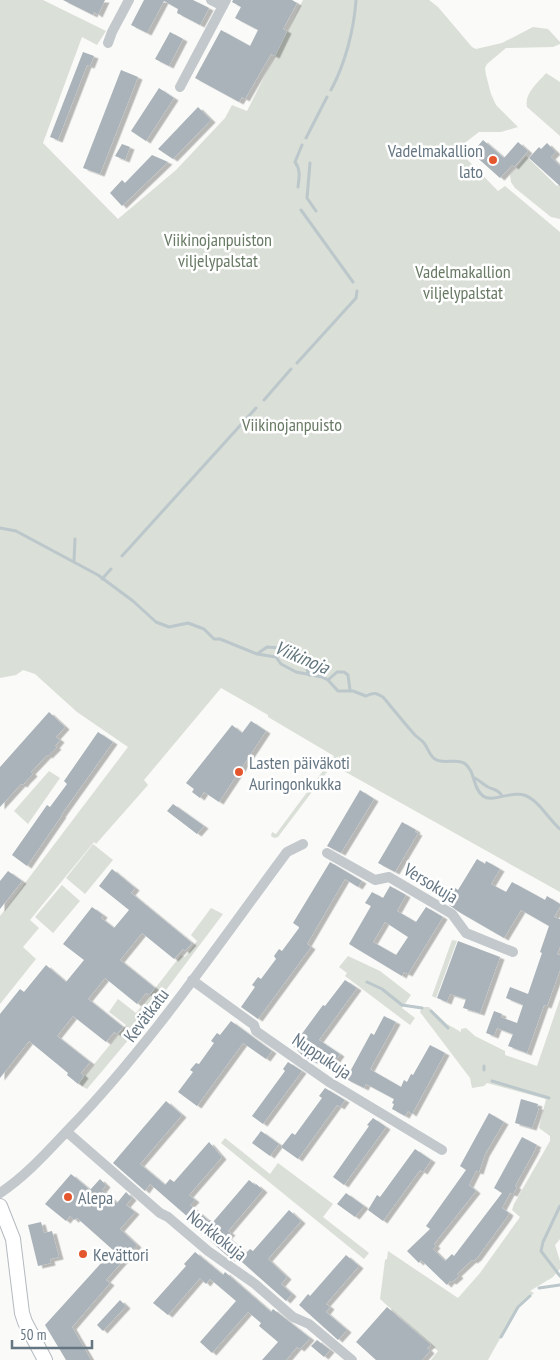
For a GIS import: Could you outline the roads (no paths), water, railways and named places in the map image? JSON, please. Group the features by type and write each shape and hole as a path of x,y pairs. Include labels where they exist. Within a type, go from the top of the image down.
{"street":[{"path":"108,43 129,0"},
{"path":"180,87 225,3 211,0"},
{"name":"Kevätkatu","path":"0,1193 12,1184 66,1132 104,1092 139,1051 287,852 303,844"},
{"name":"Versokuja","path":"327,853 375,880 389,877 452,914 466,933 513,952"},
{"name":"Nuppukuja","path":"192,980 254,1025 256,1031 326,1080 442,1150"},
{"name":"Norkkokuja","path":"66,1132 160,1213 168,1217 208,1251 255,1284 293,1317 309,1324 352,1360"},
{"path":"0,1206 12,1239 22,1312 45,1360"}],"waterway":[{"path":"331,90 341,69 348,46 356,0"},
{"path":"306,138 327,97"},
{"path":"298,187 299,171 295,162 302,145"},
{"path":"310,163 307,198 316,211"},
{"path":"301,210 353,282"},
{"path":"297,363 356,298 357,291"},
{"path":"264,400 291,369"},
{"path":"122,556 256,408"},
{"name":"Viikinoja","path":"0,528 16,531 98,575 133,601 156,622 169,627 188,623 204,629 214,639 220,639 257,654 276,657 281,664 296,672 322,677 328,680 338,691 353,691 366,696 377,694 383,697 423,742 433,757 438,761 457,761 468,766 477,789 483,796 491,798 518,794 529,797 539,805 560,829"},
{"path":"74,561 75,539"},
{"path":"102,579 111,569"},
{"path":"257,654 267,647 281,648 290,643 301,652 309,675"},
{"path":"328,680 337,672 344,672 348,675 350,690"},
{"path":"473,777 502,796"},
{"path":"367,982 382,989 402,1005 422,1008"},
{"path":"431,1011 448,1028"},
{"path":"492,1081 549,1098"},
{"name":"Viikinoja","path":"560,1206 543,1242 541,1251 560,1276"},
{"path":"539,1288 560,1285"},
{"path":"501,1337 518,1307 530,1296"}],"place":[{"name":"Vadelmakallion lato","path":"493,160"},
{"name":"Lasten päiväkoti Auringonkukka","path":"239,772"},
{"name":"Alepa","path":"68,1197"},
{"name":"Kevättori","path":"83,1254"}],"park label":[{"name":"Viikinojanpuiston viljelypalstat","path":"218,249"},
{"name":"Vadelmakallion viljelypalstat","path":"463,281"},
{"name":"Viikinojanpuisto","path":"292,424"}]}
